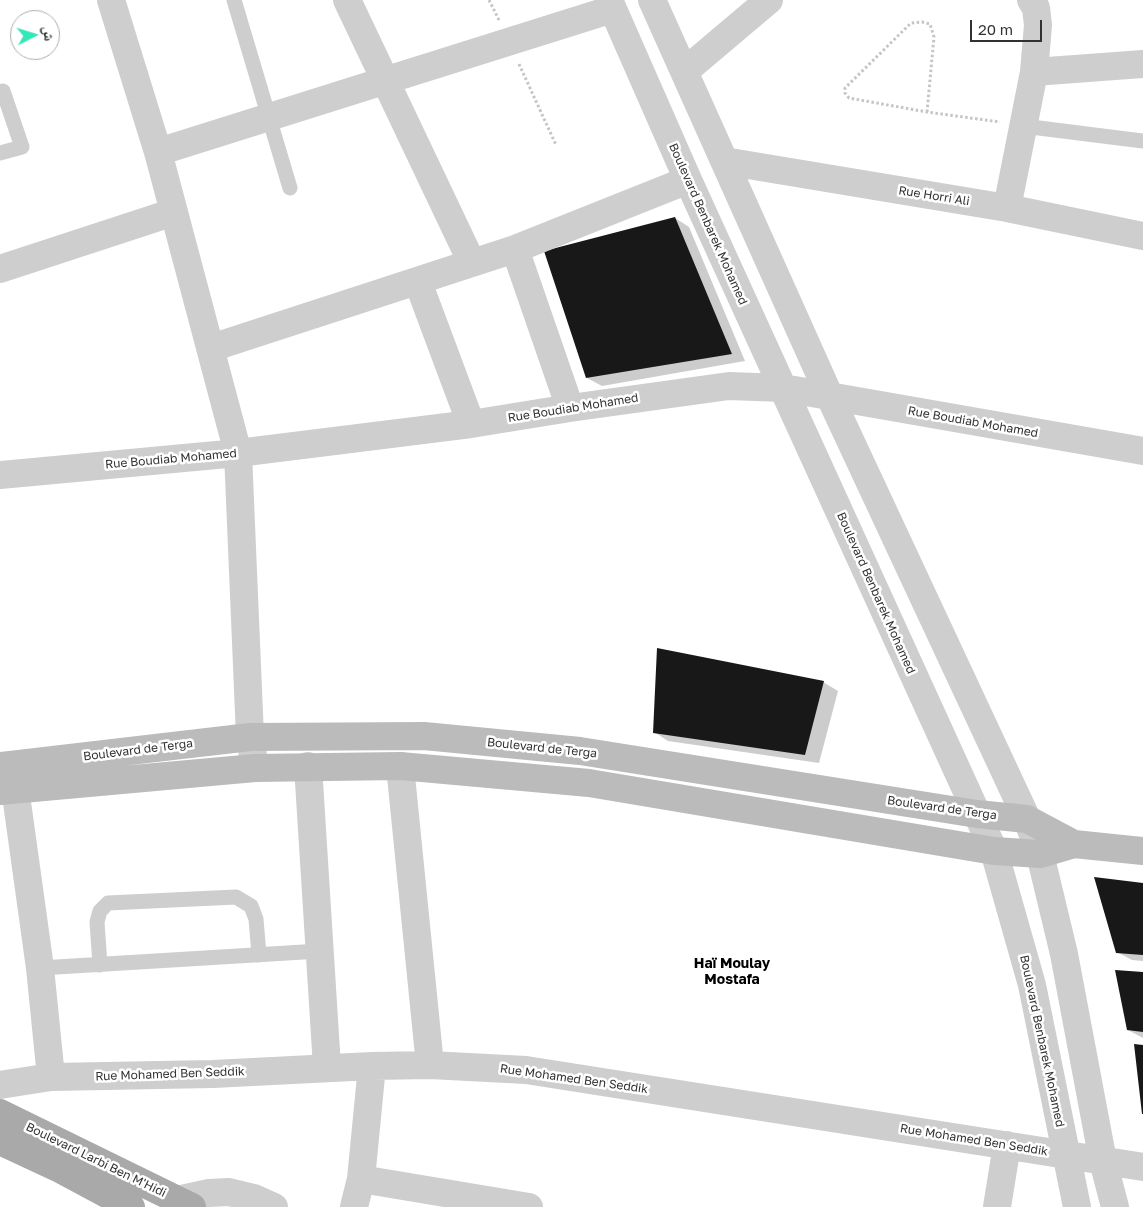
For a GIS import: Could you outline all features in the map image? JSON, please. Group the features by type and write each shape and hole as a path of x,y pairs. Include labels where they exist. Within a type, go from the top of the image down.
{"main road":[{"name":"Boulevard de Terga","path":"0,766 250,737 424,736 580,751 977,814 1027,819 1074,844"},
{"name":"Boulevard de Terga","path":"8,790 255,768 400,766 589,782 994,851 1040,854 1074,844 1143,851"},
{"name":"Boulevard Larbi Ben M'Hidi","path":"0,1113 185,1203"},
{"name":"Boulevard Larbi Ben M'Hidi","path":"0,1140 131,1207"}],"street":[{"path":"111,0 158,152 238,453 250,737 255,768"},
{"path":"347,0 472,263"},
{"path":"652,0 830,397 1027,819 1040,854 1064,954 1104,1161 1115,1207"},
{"path":"685,71 770,0"},
{"path":"1007,208 1034,72 1039,3"},
{"path":"158,152 509,42 611,4"},
{"name":"Boulevard Benbarek Mohamed","path":"611,4 688,180 994,851 1032,985 1078,1207"},
{"path":"1034,72 1143,64"},
{"name":"Rue Horri Ali","path":"724,161 1007,208 1143,236"},
{"path":"211,348 515,249 688,180"},
{"path":"0,270 174,212"},
{"path":"515,249 570,408"},
{"path":"418,282 471,424"},
{"name":"Rue Boudiab Mohamed","path":"0,475 238,453 471,424 729,386 783,388 1143,451"},
{"path":"308,766 327,1067"},
{"path":"400,766 430,1065"},
{"path":"8,790 40,968 50,1077"},
{"name":"Rue Mohamed Ben Seddik","path":"0,1085 50,1077 213,1074 327,1067 430,1065 526,1070 1143,1167"},
{"path":"354,1207 361,1180 372,1066"},
{"path":"997,1207 1007,1145"},
{"path":"361,1180 529,1207"},
{"path":"185,1203 209,1193 229,1192 254,1198 274,1207"}],"lane":[{"path":"234,0 290,188"},
{"path":"0,93 3,91 22,147 0,153"},
{"path":"1022,126 1143,141"},
{"path":"100,965 97,922 100,911 108,903 236,897 251,906 256,919 259,955"},
{"path":"40,968 320,951"}],"path":[{"path":"490,0 556,145"},
{"path":"927,112 934,37 930,24 922,22 912,23 845,88 845,93 849,98 927,112 1022,126"}],"building":[{"path":"675,217 732,354 586,378 544,251"},
{"path":"657,648 824,681 805,755 653,733"},
{"path":"1094,877 1143,883 1143,955 1116,953"},
{"path":"1115,970 1143,972 1143,1032 1127,1030"},
{"path":"1134,1044 1143,1045 1143,1114 1142,1114"}],"district":[{"name":"Haï Moulay Mostafa","path":"732,972"}]}
